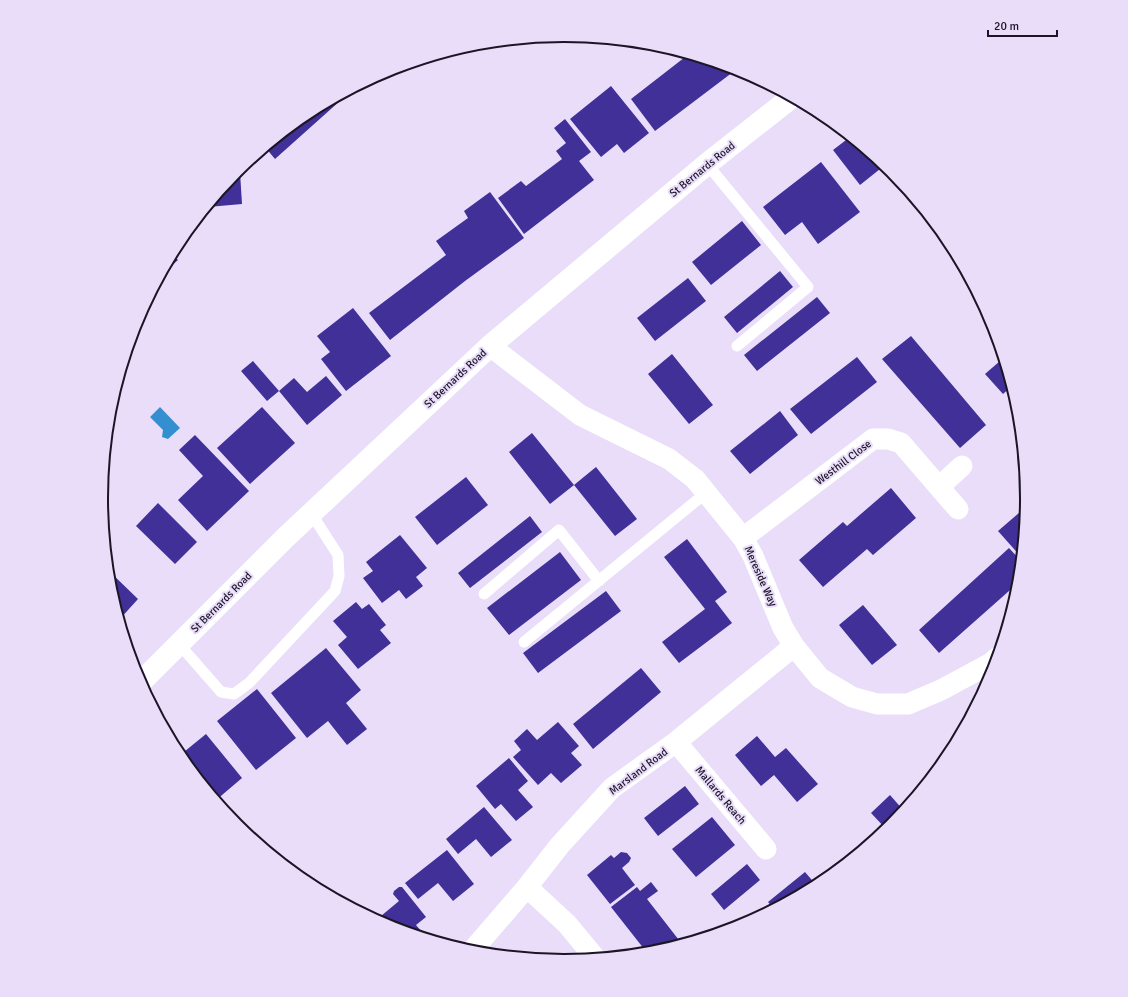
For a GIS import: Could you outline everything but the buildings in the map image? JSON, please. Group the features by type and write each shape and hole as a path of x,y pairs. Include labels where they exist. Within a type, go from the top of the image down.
{"street":[{"name":"St Bernards Road","path":"145,678 311,513 490,346 707,164 787,101"},
{"name":"Mereside Way","path":"490,346 580,415 669,458 695,479 743,538 753,556 783,628 794,646 820,678 852,697 877,704 908,704 941,690 989,664"},
{"name":"Westhill Close","path":"743,538 873,439 888,439 900,443 958,510"},
{"path":"939,487 962,466"},
{"name":"Marsland Road","path":"476,946 527,887 560,844 612,788 676,742 794,646"},
{"name":"Mallards Reach","path":"676,742 766,849"},
{"path":"527,887 567,924 592,954"}],"lane":[{"path":"707,164 808,287 737,346"},
{"path":"524,642 707,492"},
{"path":"179,644 220,692 234,694 249,683 336,591 338,555 311,513"},
{"path":"484,594 559,530 599,580"}],"water":[{"path":"160,407 180,428 168,439 162,437 163,430 150,417"}]}
